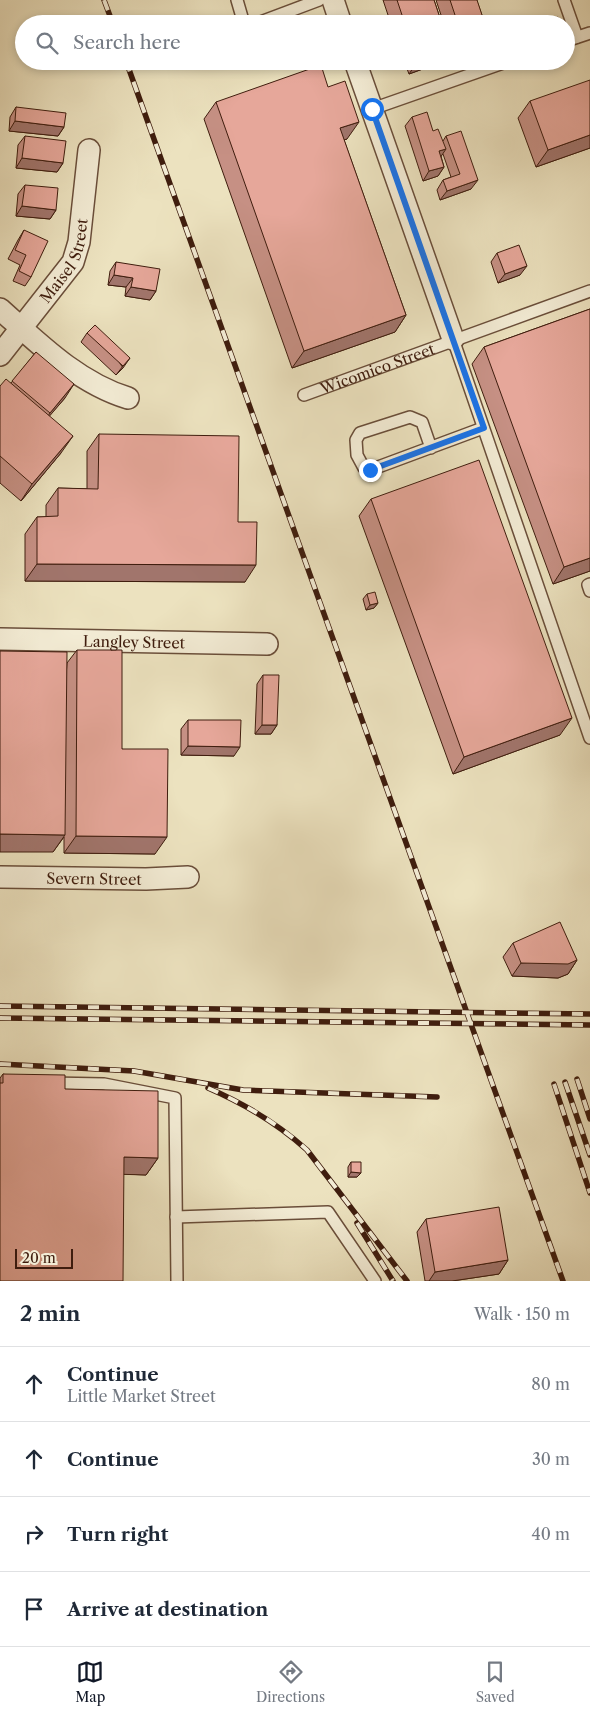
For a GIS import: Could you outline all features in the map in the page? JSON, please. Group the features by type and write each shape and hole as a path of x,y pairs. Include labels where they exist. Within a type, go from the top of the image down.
{"street":[{"path":"333,0 338,15"},
{"path":"358,70 453,340"},
{"name":"Maisel Street","path":"0,355 73,262 79,242 89,150"},
{"path":"0,309 82,377 107,391 128,398"},
{"name":"Langley Street","path":"0,640 267,644"},
{"name":"Severn Street","path":"0,876 146,879 188,877"}],"lane":[{"path":"237,0 241,15"},
{"path":"279,15 319,0"},
{"path":"564,0 567,15"},
{"path":"575,38 590,33"},
{"path":"372,109 483,70"},
{"name":"Wicomico Street","path":"304,395 590,291"},
{"path":"453,340 590,738"},
{"path":"431,448 422,422 410,417 360,433 356,440 357,455 364,468 370,470 431,448 484,428"},
{"path":"590,584 588,585 590,591"},
{"path":"38,1082 104,1084 175,1098 177,1281"},
{"path":"176,1217 328,1212 375,1281"}],"building":[{"path":"397,0 434,0 439,15 402,15"},
{"path":"450,0 477,0 482,15 455,15"},
{"path":"307,70 323,70 328,87 345,81 359,122 340,128 406,315 304,351 216,102"},
{"path":"590,80 590,135 548,150 530,101"},
{"path":"16,107 66,113 64,127 15,121"},
{"path":"427,112 433,131 438,129 446,149 439,151 444,167 429,171 412,117"},
{"path":"461,131 478,180 447,191 443,180 460,174 446,136"},
{"path":"25,136 66,141 63,163 22,158"},
{"path":"25,185 58,188 56,210 22,206"},
{"path":"24,230 48,241 31,277 19,271 26,255 15,250"},
{"path":"519,245 527,266 505,274 497,253"},
{"path":"116,262 160,269 156,291 131,287 133,278 114,275"},
{"path":"590,309 590,558 564,567 484,347"},
{"path":"95,325 130,358 123,366 87,333"},
{"path":"36,352 74,384 50,413 12,381"},
{"path":"6,379 73,436 32,484 0,456 0,386"},
{"path":"99,434 239,436 238,522 257,522 256,565 37,564 37,517 58,516 58,488 98,489"},
{"path":"479,460 572,718 464,757 371,499"},
{"path":"375,592 378,603 370,605 367,594"},
{"path":"77,650 122,650 122,749 168,749 167,837 76,836"},
{"path":"0,651 67,652 65,835 0,834"},
{"path":"263,675 279,675 277,725 262,725"},
{"path":"188,720 241,720 240,747 188,746"},
{"path":"560,922 577,960 568,964 521,963 513,943"},
{"path":"3,1074 65,1075 65,1089 158,1091 158,1158 124,1157 123,1281 0,1281 0,1083 3,1083"},
{"path":"351,1162 361,1162 361,1173 351,1172"},
{"path":"499,1207 508,1260 435,1272 426,1219"}],"railway":[{"path":"104,0 110,15"},
{"path":"129,70 563,1281"},
{"path":"0,1006 590,1014"},
{"path":"0,1018 590,1025"},
{"path":"0,1064 134,1071 243,1090 437,1097"},
{"path":"577,1079 590,1119"},
{"path":"565,1082 590,1155"},
{"path":"554,1084 590,1193"},
{"path":"208,1088 260,1115 284,1131 307,1150 407,1281"},
{"path":"357,1223 393,1281"}],"route":[{"path":"370,470 484,428 372,109"}]}
